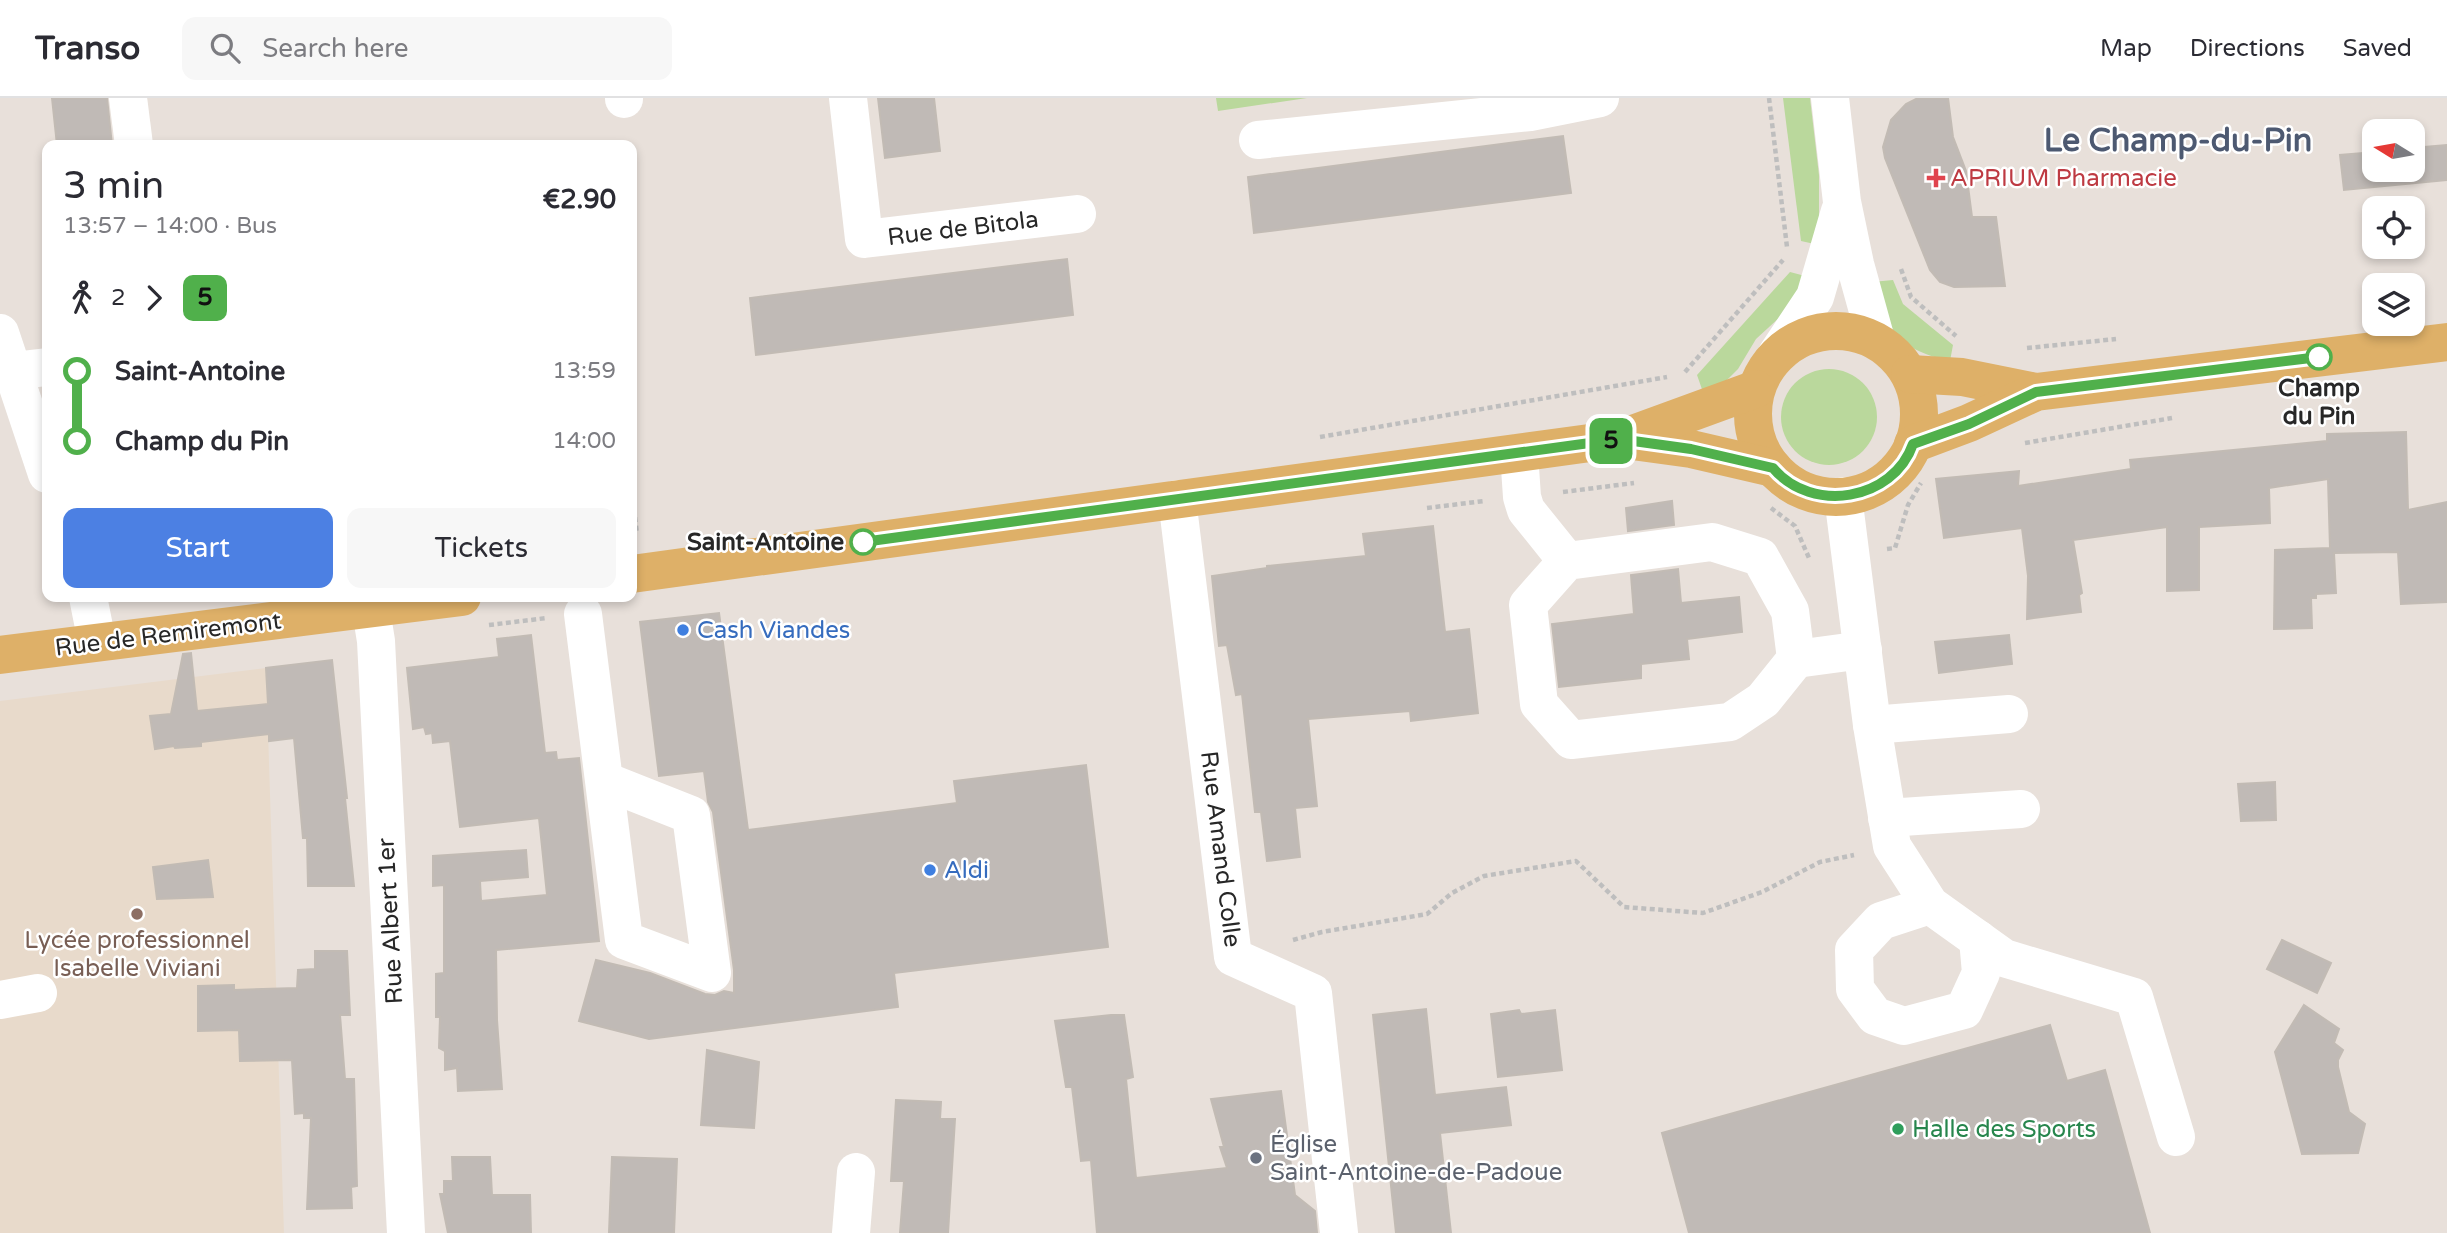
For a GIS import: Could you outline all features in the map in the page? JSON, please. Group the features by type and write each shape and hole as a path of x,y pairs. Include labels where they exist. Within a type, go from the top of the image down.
{"main road":[{"path":"1919,461 1919,403 1910,374 1899,359 1876,340 1848,330 1811,334 1786,346 1768,364 1756,389 1753,427 1762,454 1780,475 1804,491 1830,497 1860,494 1874,488 1898,469 1919,461 1969,424 2036,392"},
{"path":"1910,374 1962,377 2036,392 2447,342"},
{"path":"637,573 1619,439 1756,389"},
{"path":"1619,439 1691,449 1773,468"},
{"name":"Rue de Remiremont","path":"0,655 427,602"}],"street":[{"path":"128,98 133,140"},
{"name":"Rue de Bitola","path":"848,98 864,239 1077,214"},
{"path":"1258,140 1530,112 1600,98"},
{"path":"1830,98 1842,202 1855,264 1876,340"},
{"path":"1777,354 1815,297 1842,202"},
{"path":"0,333 30,369 42,443"},
{"path":"1519,453 1522,497 1526,510 1567,561"},
{"path":"1843,496 1872,725 1890,832 1930,905 2004,958 2134,997 2176,1136"},
{"name":"Rue Amand Colle","path":"1177,499 1233,957 1313,993 1339,1233"},
{"path":"1796,659 1790,611 1760,557 1712,542 1567,561 1528,605 1539,704 1571,740 1730,722 1763,700 1796,659 1863,650"},
{"path":"89,602 97,642"},
{"name":"Rue Albert 1er","path":"371,610 376,641 406,1233"},
{"path":"583,614 624,940 712,974 691,816 605,781"},
{"path":"1872,725 2009,714"},
{"path":"1890,832 2021,809"},
{"path":"1930,905 1881,920 1854,950 1855,989 1875,1016 1904,1026 1964,1010 1981,973 1978,939"},
{"path":"0,1000 38,993"},
{"path":"851,1233 856,1172"}],"path":[{"path":"1684,374 1788,255 1769,98"},
{"path":"1899,265 1911,297 1965,344"},
{"path":"2014,445 2175,418"},
{"path":"1881,550 1895,548 1919,461"},
{"path":"1233,957 1322,932 1427,915 1452,893 1484,876 1576,861 1624,907 1703,913 1762,892 1820,862 1890,832"}],"shaded area":[{"name":"Lycée professionnel Isabelle Viviani","path":"266,668 284,1233 0,1233 0,701"}],"green space":[{"path":"1216,98 1307,98 1218,111"},
{"path":"1783,98 1810,98 1819,175 1819,245 1801,241"},
{"path":"1790,272 1809,277 1780,317 1756,339 1738,369 1721,386 1704,395 1697,375"},
{"path":"1893,280 1903,304 1953,345 1950,361 1917,350 1897,335 1884,313 1872,282"},
{"path":"1829,369 1847,373 1863,383 1873,399 1877,417 1873,435 1863,451 1847,461 1829,465 1811,461 1795,451 1785,435 1781,417 1785,399 1795,383 1811,373"}],"building":[{"path":"52,98 107,98 111,140 56,140"},
{"path":"878,98 934,98 940,151 885,158"},
{"path":"1918,98 1948,98 1953,137 1966,171 1972,217 1996,217 2005,286 1954,287 1940,282 1930,270 1883,147 1891,120 1906,104"},
{"path":"1563,136 1571,193 1254,233 1248,177"},
{"path":"2447,145 2447,180 2344,190 2340,155 2362,153 2362,182 2426,182 2426,147"},
{"path":"1067,259 1073,315 756,355 750,298"},
{"path":"2406,432 2408,510 2447,502 2447,602 2401,604 2398,552 2334,553 2336,593 2316,594 2316,598 2311,598 2312,628 2274,629 2275,550 2330,548 2328,479 2269,488 2270,523 2199,527 2199,590 2167,591 2167,527 2073,540 2082,593 2079,595 2081,612 2027,619 2028,576 2022,528 1944,538 1936,479 2019,471 2018,486 2131,469 2130,460 2327,441 2327,434"},
{"path":"1672,501 1674,525 1628,531 1626,508"},
{"path":"1433,526 1445,632 1469,629 1478,713 1411,721 1410,711 1308,719 1317,806 1295,808 1300,857 1267,861 1261,812 1255,812 1242,694 1236,695 1227,645 1219,646 1212,576 1267,566 1366,556 1363,534"},
{"path":"1678,569 1681,603 1739,597 1742,632 1687,639 1689,659 1641,664 1641,678 1559,687 1552,624 1634,614 1631,575"},
{"path":"719,613 748,830 957,803 954,781 1086,765 1108,947 894,973 898,1007 649,1039 579,1021 596,960 650,973 705,994 715,995 724,991 734,993 734,970 713,812 708,802 704,771 659,776 640,622"},
{"path":"531,635 545,753 556,752 557,760 579,758 599,941 496,950 502,1089 458,1091 457,1068 445,1070 445,1051 439,1048 440,1017 436,1017 436,974 444,973 444,885 433,886 433,856 526,850 528,877 480,881 481,901 547,895 539,818 460,827 450,741 433,743 432,733 426,734 424,727 413,729 407,668 499,657 497,639"},
{"path":"2009,635 2012,664 1939,673 1935,642"},
{"path":"191,653 197,711 268,704 266,668 332,660 354,886 308,886 307,838 303,838 294,738 269,741 269,734 201,742 201,746 155,749 150,716 171,714 183,654"},
{"path":"2275,782 2276,820 2241,821 2238,784"},
{"path":"208,860 213,897 157,899 153,867"},
{"path":"2282,940 2331,963 2317,993 2267,969"},
{"path":"315,951 347,951 350,1015 340,1015 345,1079 354,1079 357,1186 351,1187 352,1208 307,1209 311,1118 304,1118 304,1113 295,1114 292,1060 240,1061 239,1030 198,1031 198,986 234,985 234,990 297,988 298,970 315,969"},
{"path":"2304,1005 2339,1029 2334,1043 2343,1050 2338,1067 2349,1112 2365,1124 2358,1153 2302,1154 2275,1052"},
{"path":"1426,1009 1435,1095 1506,1087 1511,1125 1440,1133 1451,1233 1396,1233 1373,1015"},
{"path":"1519,1010 1521,1014 1555,1010 1562,1070 1498,1077 1491,1014"},
{"path":"1124,1015 1133,1077 1126,1079 1136,1178 1227,1168 1211,1099 1281,1091 1295,1195 1315,1211 1317,1233 1097,1233 1091,1160 1081,1161 1072,1087 1066,1087 1055,1021"},
{"name":"Halle des Sports","path":"2050,1025 2067,1081 2105,1070 2150,1233 1689,1233 1662,1133"},
{"path":"707,1050 759,1062 754,1128 701,1125"},
{"path":"896,1100 941,1102 940,1119 955,1119 948,1233 900,1233 904,1181 891,1181"},
{"path":"452,1157 490,1157 492,1195 530,1195 531,1233 448,1233 440,1194 444,1194 444,1181 453,1181"},
{"path":"612,1157 677,1159 674,1233 609,1233"}],"bus line":[{"name":"5","path":"863,542 1619,439 1691,449 1773,468 1804,491 1830,497 1860,494 1874,488 1898,469 1913,444 1969,424 2036,392 2319,357"}],"place":[{"name":"APRIUM Pharmacie","path":"1936,178"},
{"name":"Champ du Pin","path":"2319,357"},
{"name":"Saint-Antoine","path":"863,542"},
{"name":"Cash Viandes","path":"683,630"},
{"name":"Aldi","path":"930,870"},
{"name":"Lycée professionnel Isabelle Viviani","path":"137,914"},
{"name":"Halle des Sports","path":"1898,1129"},
{"name":"Église Saint-Antoine-de-Padoue","path":"1256,1158"}],"district":[{"name":"Le Champ-du-Pin","path":"2178,140"}]}
